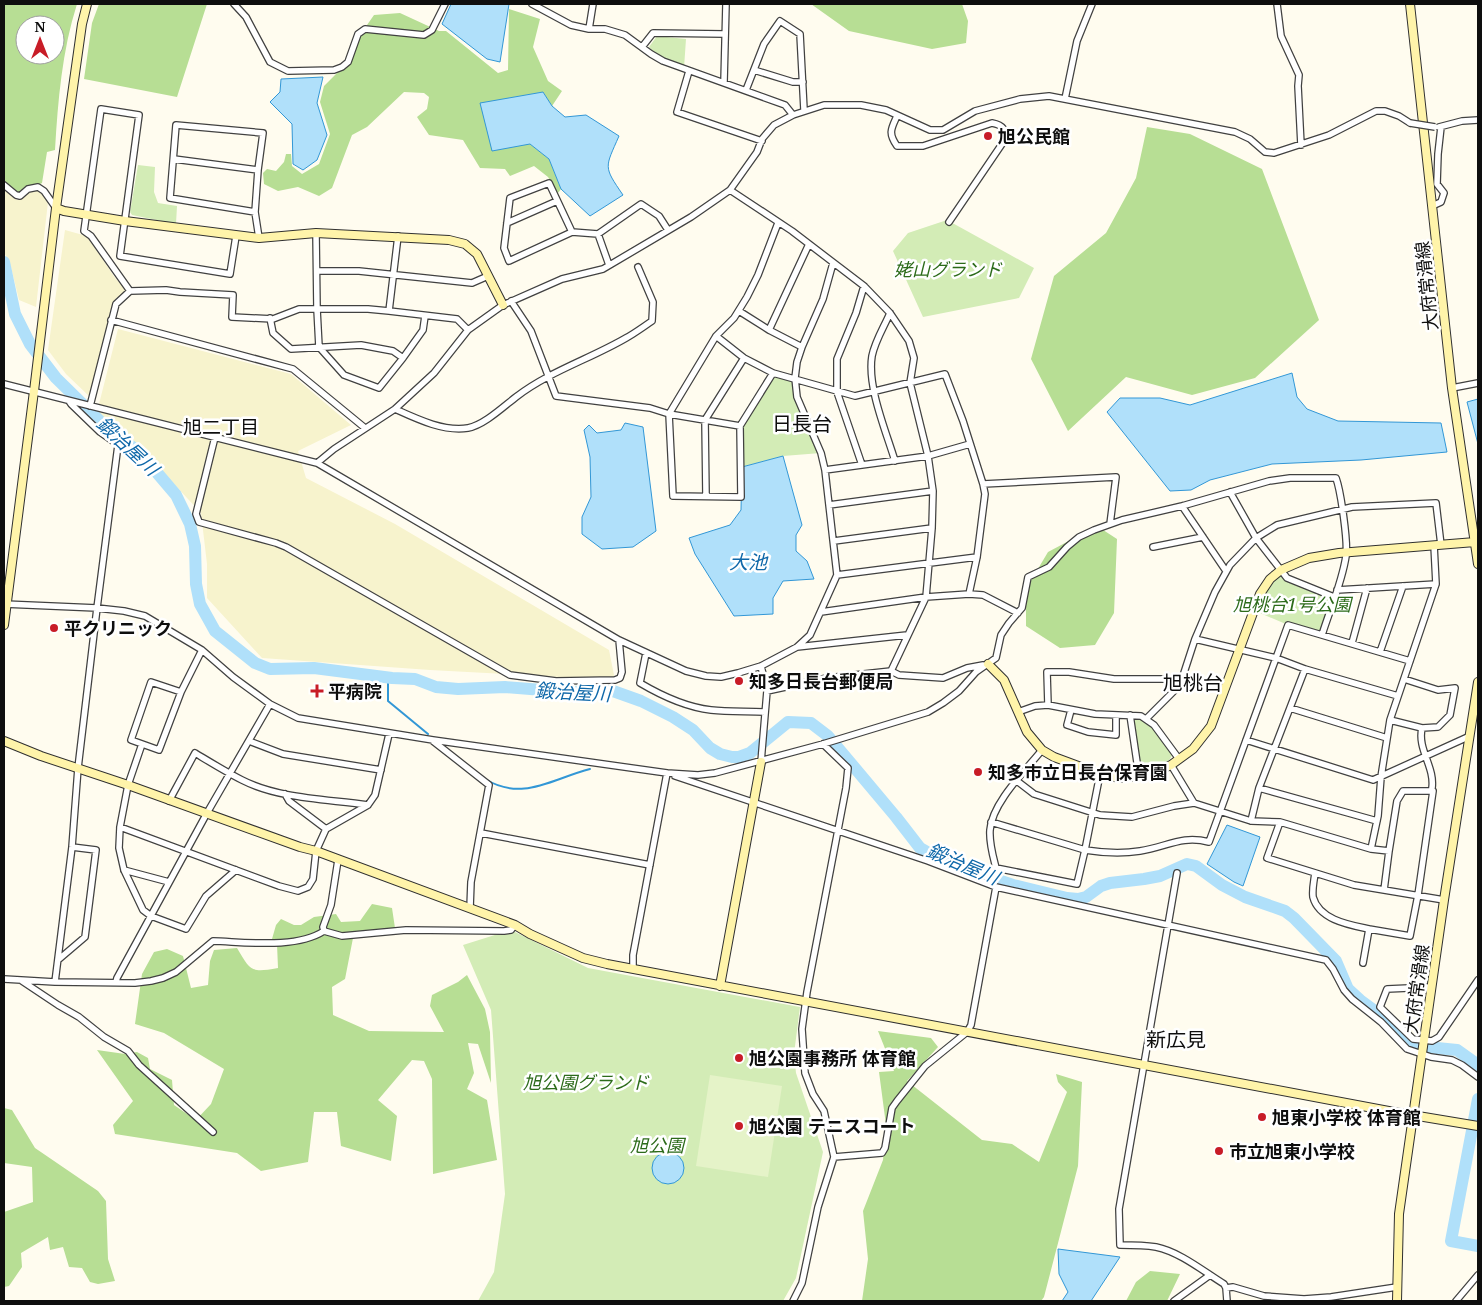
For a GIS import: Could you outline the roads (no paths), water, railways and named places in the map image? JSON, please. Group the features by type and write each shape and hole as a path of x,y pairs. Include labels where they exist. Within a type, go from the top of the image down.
{"street":[{"path":"4,625 5,604 38,363 56,208 82,24 87,4"},
{"path":"234,4 246,17 270,62 288,71 334,70 342,67 348,62 358,34 365,29 424,35 432,30 445,4"},
{"path":"532,4 571,25 589,29 616,31 625,35 656,58 785,104 793,115"},
{"path":"589,29 593,4"},
{"path":"724,82 726,4"},
{"path":"1065,99 1077,41 1092,4"},
{"path":"1277,4 1281,36 1299,75 1301,145"},
{"name":"大府常滑線","path":"1410,4 1452,388 1478,564"},
{"path":"746,90 764,44 780,21 800,34 804,110"},
{"path":"642,47 653,33 724,34"},
{"path":"754,70 793,82 802,82"},
{"path":"690,71 677,112 762,141"},
{"path":"317,463 334,448 395,409 434,373 468,330 503,305 562,279 604,269 730,190 758,152 762,141 774,125 804,110 824,105 861,105 886,110 930,130 943,130 975,112 1020,99 1049,96 1235,132 1250,139 1265,152 1274,153 1328,135 1376,111 1399,116 1410,122 1438,127 1462,121 1478,120"},
{"path":"130,291 91,236 84,232 101,109 138,115 120,256 230,274 236,236"},
{"path":"897,116 891,129 892,138 897,146 924,146 992,123 1000,124 1004,129 1006,134 1004,141 949,222"},
{"path":"255,212 170,198 176,125 263,133 255,212 259,238"},
{"path":"1432,206 1441,202 1444,193 1437,184 1438,127"},
{"path":"174,159 258,170"},
{"path":"572,232 548,183 510,198 504,248 509,261 572,232 598,234 641,204 659,216 668,230"},
{"path":"4,185 20,196 28,189 38,187 44,191 56,208 87,215 236,236 259,238 316,233 449,240 465,244 477,254 503,305"},
{"path":"730,190 809,244 864,286 890,313 909,341 914,358 910,384 928,456 933,491 932,528 926,597 891,670"},
{"path":"507,223 557,201"},
{"path":"773,372 740,426 741,497 673,496 669,414 716,336 739,311 758,275 778,223"},
{"path":"316,233 318,347 344,375 379,388 423,330 425,316"},
{"path":"598,234 610,265"},
{"path":"389,311 398,236"},
{"path":"769,330 809,244"},
{"path":"4,384 317,463 619,640 686,671 706,676 722,677 761,666 797,647 810,635 837,574 825,470 821,453 797,397 795,378 797,362 823,299 833,263"},
{"path":"395,409 414,418 447,428 469,428 489,418 528,388 548,376 625,338 652,321 653,302 638,267"},
{"path":"317,270 360,270 472,283 488,276"},
{"path":"862,465 837,392 837,359 856,313 864,286"},
{"path":"90,406 116,304 130,291 166,290 233,295 232,317 270,318 299,309 368,308 457,319 468,330"},
{"path":"511,301 532,331 556,396 650,408 669,414 740,426"},
{"path":"739,311 802,348"},
{"path":"890,313 873,354 871,372 894,461"},
{"path":"270,318 273,333 291,349 361,345 393,351 403,358"},
{"path":"111,320 293,369 365,428"},
{"path":"716,336 744,358 773,372 855,396 875,393 945,374 963,421 983,484 984,494 978,558 969,594"},
{"path":"706,496 706,420 744,358"},
{"path":"1452,388 1478,384"},
{"path":"71,401 70,404 100,432 126,452"},
{"path":"216,437 196,514 199,522 286,547 510,675 556,681 615,680 620,678 622,672 619,640"},
{"path":"825,470 928,456 970,444"},
{"path":"55,982 72,847 78,768 118,445"},
{"path":"983,484 1116,477 1110,524"},
{"path":"5,604 97,608 145,616 202,650 233,677 270,704 298,718 389,734 667,773 698,775 761,762 928,712 943,704 976,672 996,658 1001,635 1022,608 1028,578 1049,568 1067,547 1079,537 1094,530 1122,520 1182,506 1269,481 1290,478 1336,478 1342,509 1346,553 1336,594 1322,635"},
{"path":"829,505 933,491"},
{"path":"1230,492 1256,538 1287,578 1336,594 1367,588 1436,584"},
{"path":"1146,718 1180,685 1195,639 1215,592 1226,571 1256,538 1277,525 1352,507 1436,503 1438,545 1436,584 1390,720 1381,777 1377,821 1370,849"},
{"path":"1182,506 1226,571"},
{"path":"834,541 932,528"},
{"path":"1153,547 1203,537"},
{"path":"988,664 1004,680 1027,732 1042,750 1062,760 1100,774 1120,778 1151,774 1171,765 1193,749 1211,726 1260,594 1270,579 1281,570 1309,558 1475,542"},
{"path":"837,574 978,558"},
{"path":"1380,652 1402,586"},
{"path":"1352,643 1367,588"},
{"path":"821,612 926,597 969,594 982,595 1018,613"},
{"path":"991,822 1085,850 1102,853 1122,853 1155,848 1188,839 1209,842 1288,625 1410,662"},
{"path":"797,647 907,636"},
{"path":"1195,639 1276,658 1305,669 1398,696"},
{"path":"181,692 151,682 131,740 159,750 181,692 202,650"},
{"path":"646,654 640,683 659,694 677,702 710,710 765,712"},
{"path":"767,691 827,678 891,670 899,675 943,678 967,668 988,664"},
{"path":"720,986 761,762 767,691 761,666"},
{"path":"1251,821 1259,788 1305,669"},
{"path":"1048,705 1047,672 1069,672 1114,679 1182,679"},
{"path":"1390,720 1422,728 1438,727 1450,715 1455,688 1438,690 1404,679"},
{"name":"大府常滑線","path":"1397,1301 1399,1214 1431,987 1478,682"},
{"path":"116,982 206,813 270,704"},
{"path":"1018,712 1035,706 1048,705 1095,714 1130,715 1146,718 1154,725 1178,759"},
{"path":"1290,708 1387,738"},
{"path":"1072,710 1068,725 1088,732 1116,736 1116,715"},
{"path":"1130,715 1139,776"},
{"path":"1422,728 1420,738 1434,778 1432,788"},
{"path":"120,827 298,891 308,887 313,879 316,851 326,829 368,805 375,795 389,734"},
{"path":"1246,740 1373,780 1470,736"},
{"path":"433,740 489,785 471,882 470,908"},
{"path":"4,741 41,756 316,851 470,908 515,925 530,934 583,958 633,970 1478,1126"},
{"path":"249,741 283,754 380,770"},
{"path":"142,744 128,785 120,827 119,848 124,870 143,910 151,916 186,928 206,896 236,870"},
{"path":"793,1301 802,1283 818,1208 834,1156 824,1111 813,1094 805,1073 802,1029 846,788 848,768 823,744"},
{"path":"1042,750 1000,802 991,822 991,846 996,868 1077,884 1100,774"},
{"path":"169,801 195,753 243,781 285,794 368,805"},
{"path":"1171,765 1194,802"},
{"path":"667,773 837,832 928,861 996,887 1326,960 1344,990 1352,999 1381,1022 1407,1048 1423,1047 1439,1037 1478,980"},
{"path":"633,970 633,954 667,773"},
{"path":"1017,781 1034,794 1100,815 1132,817 1194,802 1251,821 1280,822 1370,849 1389,851"},
{"path":"1259,788 1377,821"},
{"path":"1315,873 1314,899 1324,913 1369,930 1410,936 1433,791 1403,791 1397,801 1384,890"},
{"path":"285,794 289,801 326,829"},
{"path":"1280,822 1267,858 1354,885 1444,900"},
{"path":"481,833 650,865"},
{"path":"58,960 85,937 96,850 72,847"},
{"path":"324,931 322,927 331,905 338,860"},
{"path":"124,870 170,882"},
{"path":"1177,873 1119,1209 1120,1245 1157,1247 1172,1252 1224,1284 1227,1301"},
{"path":"834,1156 882,1153 886,1148 892,1108 926,1066 967,1032 971,1025 996,887"},
{"path":"4,979 134,983 163,978 176,972 213,941 292,941 310,938 324,931 342,936 406,930 504,931 511,930 515,925"},
{"path":"1364,963 1369,930"},
{"path":"22,981 79,1017 104,1037 128,1051 139,1065 213,1132"},
{"path":"1431,987 1387,989 1380,1007 1423,1047 1431,1057 1452,1060 1462,1064 1478,1077"},
{"path":"1456,1301 1478,1274"},
{"path":"1174,1301 1210,1275"},
{"path":"1226,1288 1233,1287 1264,1296 1330,1299 1397,1287"}],"water":[{"path":"451,4 509,4 500,62 487,59 442,24"},
{"path":"323,77 317,103 327,135 317,160 303,170 293,164 292,124 270,102 280,92 281,79"},
{"path":"543,92 552,106 565,117 586,115 619,136 608,167 612,178 623,195 590,216 561,189 549,159 530,144 492,151 480,103"},
{"path":"1292,373 1297,397 1307,409 1338,421 1441,423 1447,452 1361,460 1272,464 1210,480 1191,490 1170,491 1107,412 1120,398 1160,398 1190,405"},
{"path":"1478,399 1478,444 1467,402"},
{"path":"625,423 643,427 656,531 633,547 602,549 582,534 582,517 591,497 590,457 584,430 589,425 597,433 621,430"},
{"name":"大池","path":"783,456 802,525 796,535 796,551 807,561 814,579 783,581 773,598 773,614 734,616 695,554 689,538 730,525 741,510 742,467"},
{"path":"1227,825 1260,837 1243,886 1207,864"},
{"path":"668,1152 674,1153 679,1157 683,1162 683,1174 679,1179 674,1183 668,1184 662,1183 657,1179 653,1174 652,1168 653,1162 657,1157 662,1153"},
{"path":"1058,1249 1120,1257 1091,1301 1062,1301 1068,1292 1059,1274"}],"waterway":[{"name":"鍛治屋川","path":"4,262 15,314 30,344 56,378 108,429 135,449 176,495 190,524 195,546 196,584 200,604 215,631 255,663 270,669 314,668 415,679 436,687 458,689 505,687 568,692 613,691 641,701 673,717 693,730 710,748 720,754 732,757 739,757 750,753 788,722 811,723 828,736 920,848 934,856 1013,885 1078,899 1086,897 1101,886 1110,883 1160,876 1187,864 1196,866 1222,885 1245,897 1285,911 1294,918 1336,961 1348,989 1379,1014 1407,1042 1427,1047 1457,1050 1478,1065"},
{"path":"388,678 388,701 428,734"},
{"path":"485,779 499,786 525,789 550,783 590,769"},
{"path":"1478,1099 1451,1241 1478,1246"}],"place":[{"name":"旭公民館","path":"988,136"},
{"name":"平クリニック","path":"54,628"},
{"name":"知多日長台郵便局","path":"739,681"},
{"name":"平病院","path":"317,691"},
{"name":"知多市立日長台保育園","path":"978,772"},
{"name":"旭公園事務所 体育館","path":"739,1058"},
{"name":"旭東小学校 体育館","path":"1262,1117"},
{"name":"旭公園 テニスコート","path":"739,1126"},
{"name":"市立旭東小学校","path":"1219,1151"}],"district":[{"name":"日長台","path":"802,423"},
{"name":"旭二丁目","path":"221,427"},
{"name":"旭桃台","path":"1193,682"},
{"name":"新広見","path":"1176,1039"}],"park label":[{"name":"姥山グランド","path":"948,269"},
{"name":"旭桃台1号公園","path":"1292,604"},
{"name":"旭公園グランド","path":"586,1082"},
{"name":"旭公園","path":"657,1145"}]}
